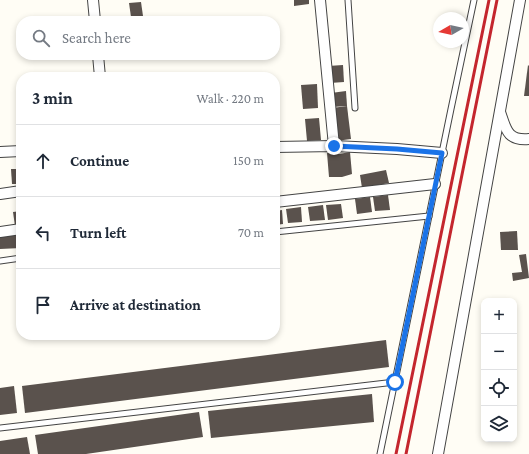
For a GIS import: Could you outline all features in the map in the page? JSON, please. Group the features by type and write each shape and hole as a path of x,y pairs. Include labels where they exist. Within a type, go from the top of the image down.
{"street":[{"path":"93,0 95,16"},
{"path":"320,0 334,146"},
{"path":"438,454 520,0"},
{"path":"98,60 100,72"},
{"path":"500,112 508,132 515,138 524,140 529,139"},
{"path":"280,147 334,146 442,153"},
{"path":"0,152 16,151"},
{"path":"280,201 435,184"},
{"path":"0,194 16,192"},
{"path":"0,232 16,230"}],"lane":[{"path":"348,0 355,108"},
{"path":"380,454 474,0"},
{"path":"280,231 429,216"},
{"path":"0,261 16,259"},
{"path":"0,428 395,382"}],"building":[{"path":"294,0 309,0 309,4 294,6"},
{"path":"141,2 143,16 131,16 129,3"},
{"path":"343,65 344,82 330,83 328,66"},
{"path":"528,65 529,96 524,96"},
{"path":"317,84 318,108 303,109 301,85"},
{"path":"346,91 347,106 332,107 331,93"},
{"path":"347,106 351,139 336,141 332,108"},
{"path":"319,118 321,140 307,141 305,119"},
{"path":"350,152 352,174 342,177 329,177 327,153 339,154"},
{"path":"11,169 16,169 16,184 12,184"},
{"path":"386,170 389,183 362,188 360,175"},
{"path":"388,195 390,210 375,211 373,197"},
{"path":"370,197 372,212 357,214 355,199"},
{"path":"341,204 343,218 328,220 326,205"},
{"path":"323,205 325,220 310,221 308,207"},
{"path":"301,207 302,222 288,223 286,209"},
{"path":"280,210 282,210 283,224 280,224"},
{"path":"13,212 16,212 16,226 15,226"},
{"path":"517,231 518,250 501,250 500,232"},
{"path":"16,235 16,248 0,249 0,236"},
{"path":"526,254 529,278 513,281 512,273 522,272 519,255"},
{"path":"386,340 389,367 25,413 22,386"},
{"path":"14,386 17,413 0,415 0,388"},
{"path":"372,394 374,422 211,438 208,411"},
{"path":"199,412 203,437 86,454 38,454 35,435"},
{"path":"27,437 30,454 0,454 0,441"}],"railway":[{"path":"396,454 489,0"},
{"path":"406,454 497,0"}],"route":[{"path":"334,146 442,153 395,382"}]}
